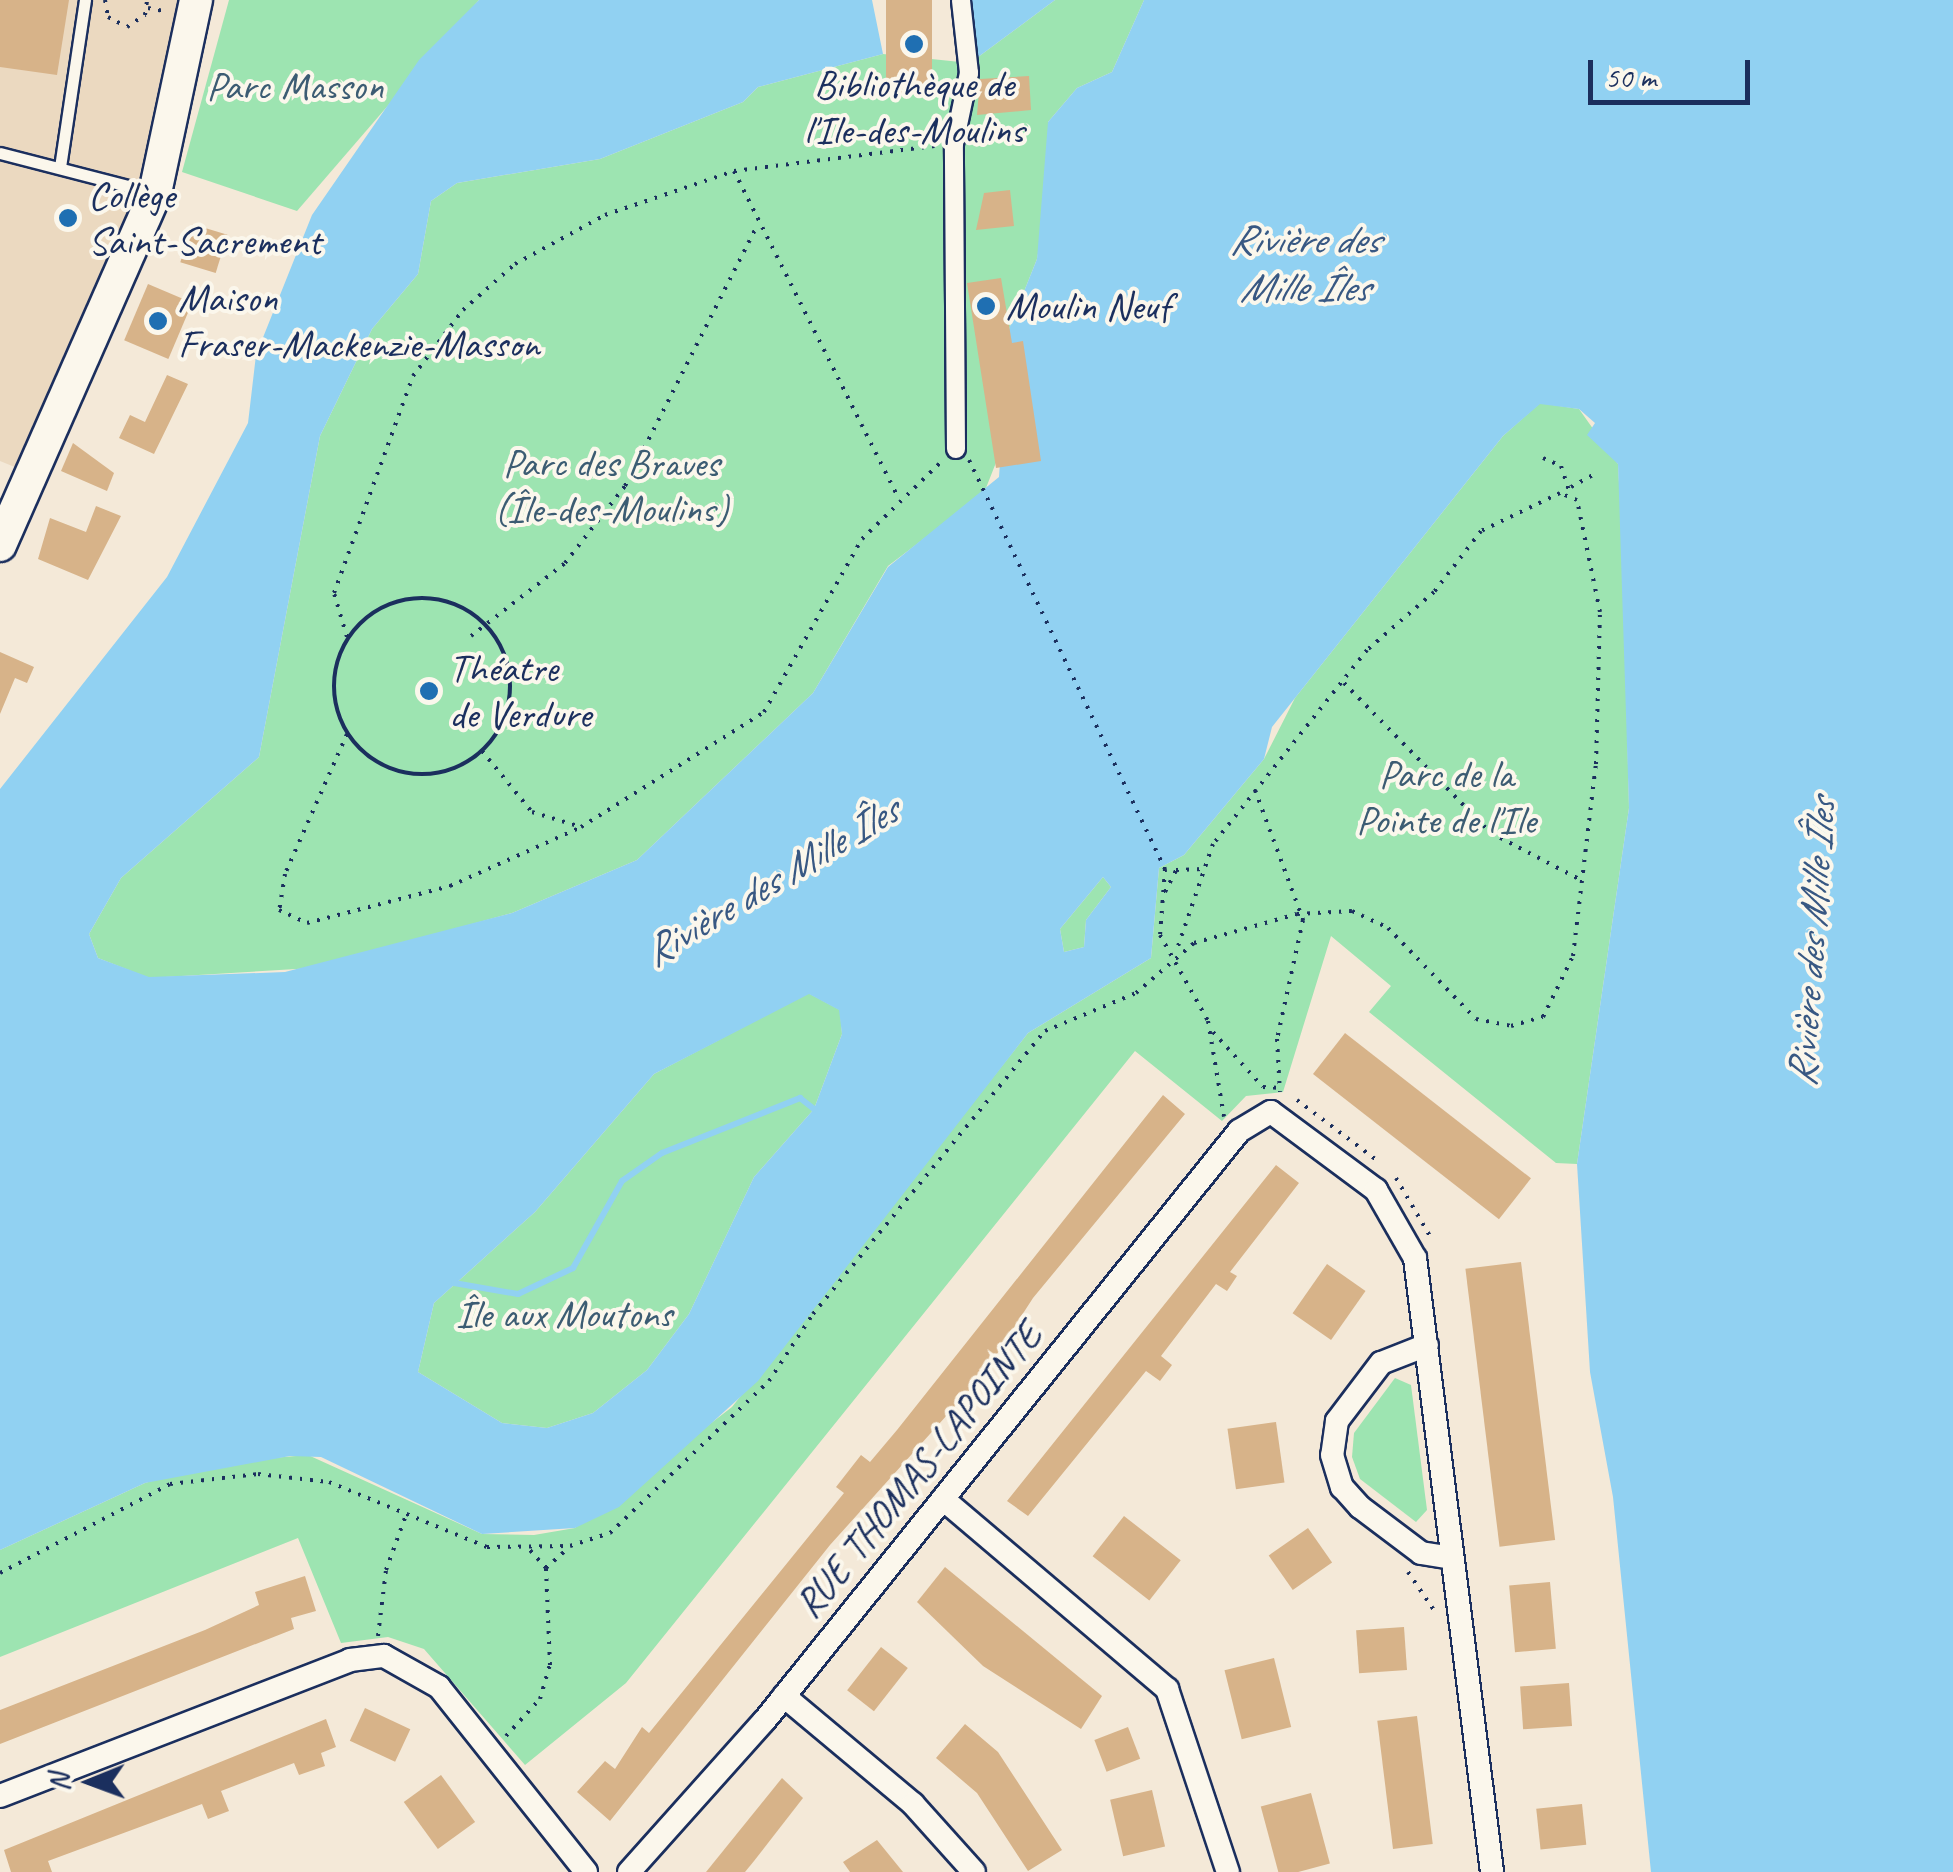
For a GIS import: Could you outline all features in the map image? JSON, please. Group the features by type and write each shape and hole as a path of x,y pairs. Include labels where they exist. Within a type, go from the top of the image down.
{"main road":[{"path":"0,545 155,193 196,0"}],"street":[{"path":"960,451 954,144 969,73 961,0"},
{"name":"RUE THOMAS-LAPOINTE","path":"628,1872 784,1696 1239,1130 1264,1112 1286,1116 1396,1215 1415,1258 1427,1345"},
{"path":"1452,1558 1421,1553 1360,1507 1342,1488 1332,1455 1337,1421 1381,1363 1427,1345 1492,1872"},
{"path":"943,1499 1167,1689 1228,1872"},
{"path":"0,1796 350,1660 384,1656 439,1687 586,1872"},
{"path":"784,1696 913,1804 974,1872"}],"lane":[{"path":"60,167 85,0"},
{"path":"0,153 155,193"}],"path":[{"path":"104,0 108,17 127,27 145,15 148,0"},
{"path":"347,638 403,599 454,602 482,620 511,679 501,727 482,752 424,775 380,764 347,734 334,697 347,638 334,593 352,525 413,376 463,310 515,264 604,216 734,170 954,144"},
{"path":"734,170 757,226 899,498"},
{"path":"471,636 482,620 565,563 625,486 757,226"},
{"path":"347,734 284,874 279,910 307,923 450,886 581,828 764,712 862,539 899,498 960,451 991,493 980,500 1165,869 1160,935 1176,952 1210,1029 1224,1117"},
{"path":"1176,952 1302,913 1370,916 1476,1019 1511,1026 1543,1017 1566,986 1581,880 1602,660 1592,554 1561,466 1543,458"},
{"path":"1571,487 1593,475"},
{"path":"546,1568 570,1546 629,1519 770,1381 813,1314 1045,1031 1142,989 1176,952 1204,869 1254,789 1480,531 1570,495"},
{"path":"1344,683 1491,833 1581,880"},
{"path":"482,752 532,812 581,828"},
{"path":"1210,1029 1264,1087 1280,1090 1276,1039 1302,913 1254,789"},
{"path":"1163,896 1176,870 1204,869"},
{"path":"0,1572 189,1480 310,1478 487,1547 570,1546"},
{"path":"378,1636 386,1570 406,1515"},
{"path":"503,1738 546,1684 546,1568 528,1548"},
{"path":"1408,1572 1438,1618"}],"shaded area":[{"name":"Collège Saint-Sacrement","path":"0,0 193,0 146,190 27,472 0,461"}],"green space":[{"name":"Parc Masson","path":"229,0 479,0 297,211 182,172"},
{"name":"Parc des Braves (Île-des-Moulins)","path":"1055,0 1144,0 1112,72 1077,88 1048,122 1049,193 1037,259 1009,329 999,455 984,493 888,566 813,693 637,860 512,913 313,968 149,978 98,958 89,934 121,878 259,757 320,436 372,329 418,274 431,201 457,183 600,159 743,102 758,87 883,54 970,63"},
{"name":"Parc de la Pointe de l'Ile","path":"1540,403 1579,409 1618,464 1623,559 1629,808 1577,1164 1556,1163 1369,1012 1391,986 1331,936 1283,1092 1246,1096 1222,1121 1135,1051 626,1683 525,1765 424,1649 388,1637 341,1643 298,1538 0,1657 0,1550 145,1483 214,1463 308,1455 482,1534 534,1535 575,1528 732,1407 1028,1033 1151,958 1159,868 1184,855 1264,759 1295,698 1503,436"},
{"path":"1103,877 1111,887 1086,920 1084,947 1064,952 1060,929"},
{"name":"Île aux Moutons","path":"808,993 840,1010 842,1034 814,1109 754,1177 689,1314 647,1370 593,1413 547,1428 502,1423 418,1372 434,1303 535,1212 654,1074"},
{"path":"1395,1378 1411,1385 1427,1510 1416,1522 1360,1479 1352,1457 1354,1433"}],"water":[{"name":"Rivière des Mille Îles","path":"479,0 872,0 883,54 758,87 743,102 600,159 457,183 431,201 418,274 372,329 320,436 259,757 121,878 89,934 98,958 149,977 285,972 512,913 637,860 813,693 888,567 999,477 1009,329 1037,259 1048,122 1077,88 1112,72 1144,0 1953,0 1953,1872 1651,1872 1613,1497 1590,1372 1577,1164 1629,808 1618,464 1587,435 1595,423 1579,409 1540,404 1503,436 1272,727 1264,759 1184,855 1159,868 1151,958 1028,1033 758,1381 619,1507 575,1528 482,1534 321,1457 290,1456 145,1483 0,1550 0,789 167,577 248,423 256,355 312,215 419,60","holes":["1103,877 1111,887 1086,920 1084,947 1064,952 1060,929","809,994 839,1010 842,1034 814,1109 754,1177 689,1314 647,1370 593,1413 547,1428 502,1423 418,1372 434,1303 535,1212 654,1074"]},
{"path":"962,0 1055,0 970,63"}],"building":[{"path":"0,0 69,0 57,75 0,67"},
{"name":"Bibliothèque de l'Ile-des-Moulins","path":"886,0 932,0 932,94 886,94"},
{"path":"1029,76 1031,110 977,115 980,79"},
{"path":"1010,190 1014,226 976,230 984,193"},
{"path":"192,224 227,235 216,273 180,262"},
{"path":"1001,278 1012,343 1023,341 1041,461 996,468 967,283"},
{"name":"Maison Fraser-Mackenzie-Masson","path":"148,284 192,303 168,359 124,340"},
{"path":"167,375 188,384 154,454 119,438 130,415 145,422"},
{"path":"73,443 114,473 107,491 61,471"},
{"path":"96,506 121,516 88,580 38,559 50,518 86,532"},
{"path":"0,652 34,667 27,683 15,678 0,714"},
{"path":"1345,1033 1531,1178 1499,1219 1313,1074"},
{"path":"1163,1095 1185,1114 1033,1298 984,1374 830,1545 610,1821 577,1792 605,1761 615,1769 642,1727 649,1733 844,1493 836,1487 861,1455 870,1462 897,1430"},
{"path":"1276,1165 1299,1183 1230,1272 1237,1276 1227,1291 1216,1284 1161,1356 1172,1365 1160,1381 1146,1371 1028,1516 1007,1501"},
{"path":"1521,1262 1555,1540 1500,1547 1465,1269"},
{"path":"1327,1264 1366,1291 1331,1340 1293,1313"},
{"path":"1276,1422 1284,1482 1236,1489 1227,1429"},
{"path":"1124,1516 1181,1560 1149,1601 1093,1556"},
{"path":"1308,1528 1332,1562 1293,1590 1269,1556"},
{"path":"945,1567 1102,1696 1081,1729 983,1666 917,1602"},
{"path":"305,1576 316,1611 291,1618 294,1629 0,1744 0,1710 205,1630 259,1605 255,1592"},
{"path":"1550,1582 1556,1649 1515,1652 1509,1586"},
{"path":"1404,1627 1407,1670 1359,1673 1356,1630"},
{"path":"881,1647 908,1668 874,1711 847,1690"},
{"path":"1274,1658 1291,1727 1242,1739 1225,1670"},
{"path":"1569,1683 1572,1726 1523,1729 1520,1686"},
{"path":"365,1708 410,1729 395,1762 350,1741"},
{"path":"1417,1716 1433,1844 1393,1849 1377,1721"},
{"path":"326,1719 336,1747 321,1753 325,1766 299,1775 294,1763 221,1791 229,1811 208,1819 202,1804 48,1861 52,1872 11,1872 4,1850"},
{"path":"965,1724 998,1752 1062,1850 1028,1871 977,1793 936,1758"},
{"path":"1128,1727 1140,1759 1107,1772 1094,1740"},
{"path":"441,1775 475,1822 438,1849 404,1802"},
{"path":"782,1778 803,1798 754,1861 745,1872 706,1872"},
{"path":"1152,1790 1165,1847 1123,1856 1110,1800"},
{"path":"1311,1793 1330,1864 1298,1872 1278,1872 1261,1806"},
{"path":"1582,1804 1586,1845 1541,1850 1536,1809"},
{"path":"877,1840 903,1872 850,1872 843,1862"}],"waterway":[{"path":"454,1283 518,1294 573,1268 622,1181 662,1153 800,1098 814,1109"}],"place":[{"name":"Bibliothèque de l'Ile-des-Moulins","path":"914,44"},
{"name":"Collège Saint-Sacrement","path":"68,218"},
{"name":"Moulin Neuf","path":"986,306"},
{"name":"Maison Fraser-Mackenzie-Masson","path":"158,321"},
{"name":"Théatre de Verdure","path":"429,691"}]}
